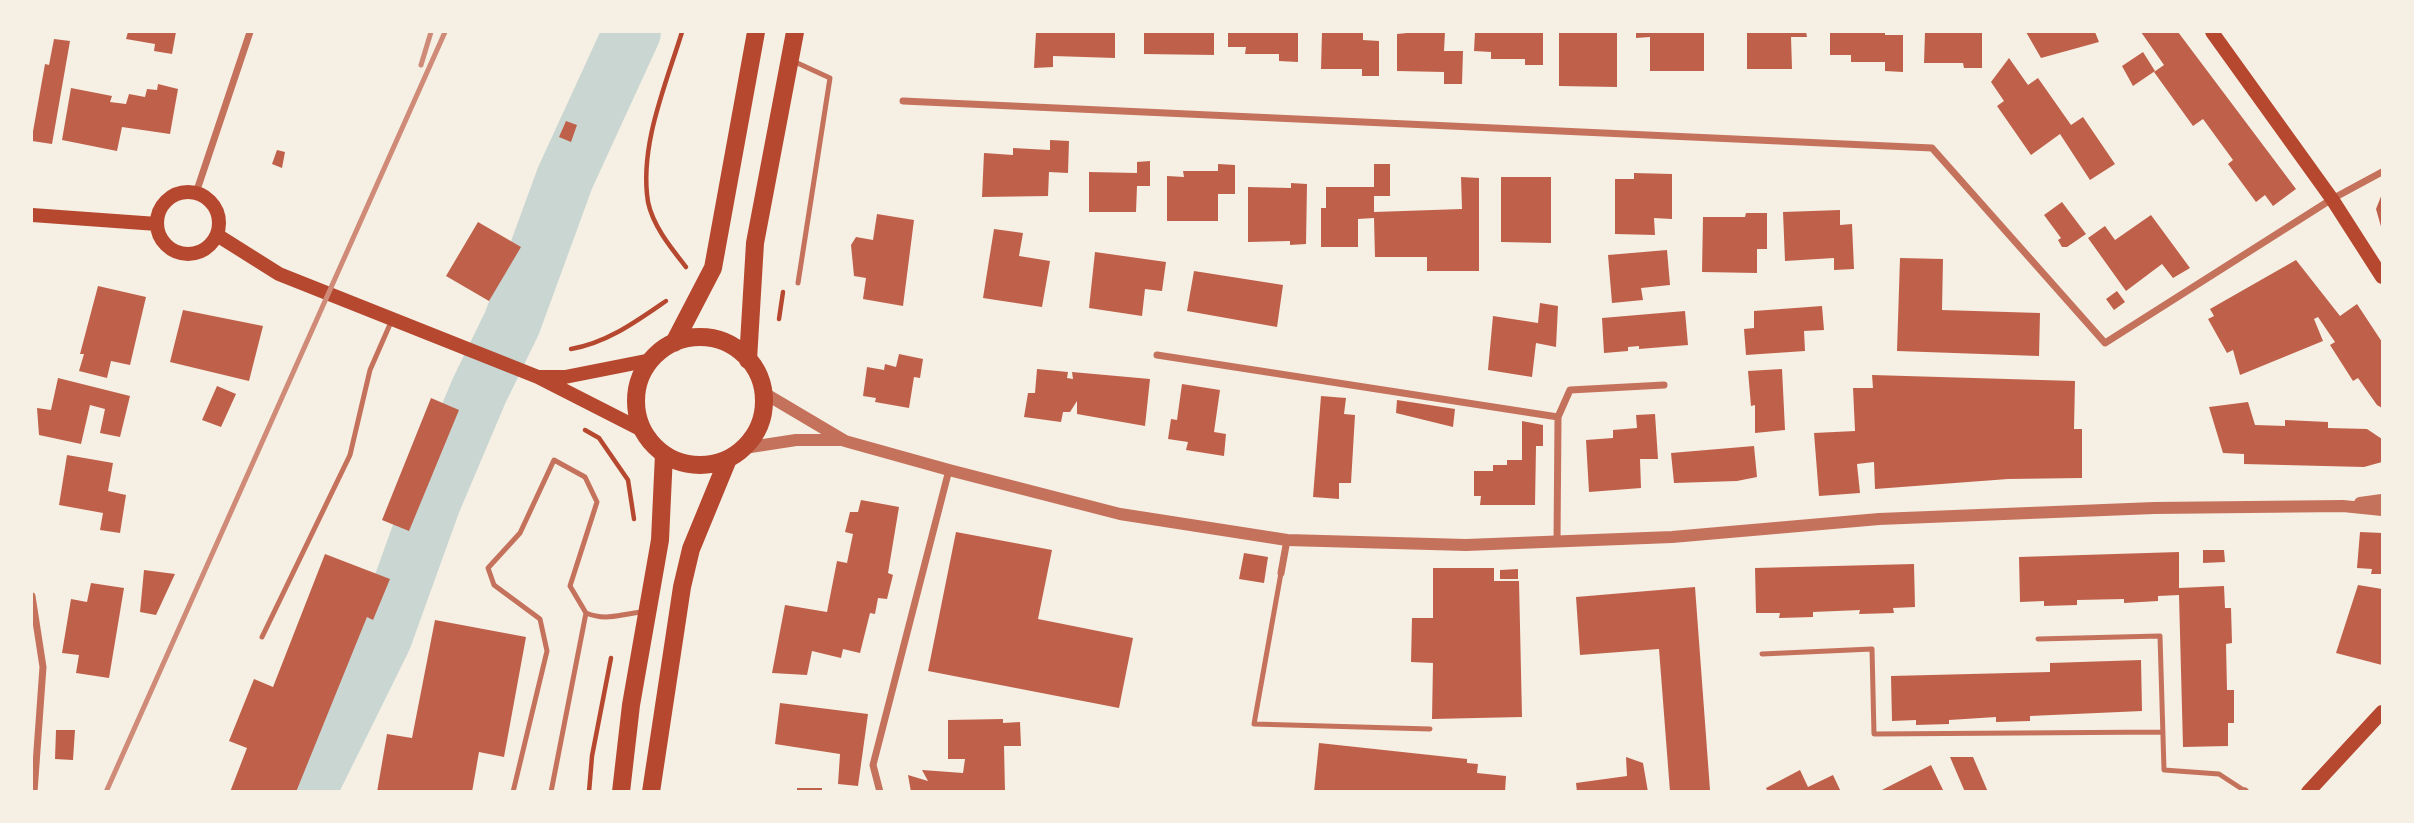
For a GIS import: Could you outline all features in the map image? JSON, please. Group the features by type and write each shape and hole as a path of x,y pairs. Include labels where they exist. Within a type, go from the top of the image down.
{"main road":[{"path":"642,430 636,395 639,382 651,360 674,342 713,268 756,32"},
{"path":"748,360 755,243 795,32"},
{"path":"2212,32 2332,199 2382,277"},
{"path":"196,193 216,209 219,226 217,234 205,249 187,254 170,248 159,233 158,214 169,198 177,194 196,193"},
{"path":"32,215 157,224"},
{"path":"217,234 279,274 538,377 642,430 664,454 695,465 728,459 744,448 757,431 763,411 764,393 748,360 736,348 718,340 691,338 674,342"},
{"path":"538,377 565,377 651,360"},
{"path":"621,792 631,705 660,540 664,454"},
{"path":"651,792 688,562 728,459"},
{"path":"2308,792 2382,712"}],"street":[{"path":"196,193 250,32"},
{"path":"903,101 1932,148 2105,343 2332,199 2382,172"},
{"path":"1157,355 1558,417"},
{"path":"1557,542 1558,417 1570,390 1664,385"},
{"path":"764,393 845,440 949,470 1120,514 1287,540 1466,545 1672,537 1879,519 2154,508 2343,506 2382,510"},
{"path":"744,448 796,440 845,440"},
{"path":"880,792 873,765 949,470"},
{"path":"2343,506 2382,499"},
{"path":"1281,573 1287,540"},
{"path":"32,596 43,667 34,792"}],"lane":[{"path":"790,60 830,78 799,283"},
{"path":"262,637 350,455 370,370 393,319"},
{"path":"513,792 547,651 540,619 494,585 488,568 520,533 554,460 585,477 597,502 570,586 586,613 602,620 623,613 649,612"},
{"path":"1281,573 1254,724 1430,729"},
{"path":"551,792 586,613"},
{"path":"2038,639 2160,636 2164,771 2218,774 2245,791"},
{"path":"1762,654 1872,649 1874,734 2163,732"}],"path":[{"path":"682,32 658,109 649,156 649,202 661,234 686,267"},
{"path":"686,267 713,268"},
{"path":"680,278 686,267"},
{"path":"779,319 784,280"},
{"path":"571,349 588,346 631,325 669,298"},
{"path":"577,425 599,438 628,480 636,532"}],"building":[{"path":"128,32 176,32 172,54 154,51 155,44 126,39"},
{"path":"1036,32 1115,32 1115,58 1053,56 1053,67 1034,68"},
{"path":"1144,32 1214,32 1214,55 1144,54"},
{"path":"1228,32 1298,32 1298,62 1279,61 1279,54 1245,54 1246,47 1228,47"},
{"path":"1322,32 1363,32 1363,40 1379,41 1379,76 1362,76 1362,69 1321,69"},
{"path":"1445,32 1444,51 1463,51 1462,84 1444,84 1444,72 1397,71 1397,34"},
{"path":"1475,32 1543,32 1543,65 1525,65 1525,59 1491,59 1491,52 1474,51"},
{"path":"1559,32 1617,32 1617,87 1559,86"},
{"path":"1636,32 1704,32 1704,71 1650,71 1650,37 1636,38"},
{"path":"1747,32 1806,32 1807,37 1791,37 1792,69 1747,69"},
{"path":"1830,32 1885,32 1885,35 1903,35 1903,72 1885,71 1885,62 1851,62 1851,55 1830,55"},
{"path":"1925,32 1982,32 1982,68 1964,68 1963,63 1924,63"},
{"path":"2026,32 2095,32 2099,42 2041,58"},
{"path":"2141,32 2178,32 2296,189 2273,206 2265,195 2256,202 2228,164 2233,160 2203,119 2193,126 2154,72 2164,65"},
{"path":"54,39 70,41 52,144 32,141 32,137 45,64 49,65"},
{"path":"2143,52 2155,71 2133,86 2122,66"},
{"path":"2009,58 2028,85 2038,78 2071,125 2083,117 2115,164 2090,180 2060,134 2031,155 1997,106 2004,101 1991,82"},
{"path":"158,84 178,89 170,134 122,127 117,151 62,140 71,88 112,96 110,102 126,104 129,94 145,97 147,89 157,90"},
{"path":"566,121 577,125 571,142 559,137"},
{"path":"1050,140 1069,141 1068,173 1049,172 1048,196 982,197 984,153 1013,155 1013,148 1050,150"},
{"path":"277,150 285,152 282,168 272,164"},
{"path":"1150,161 1150,186 1137,186 1136,212 1089,212 1089,172 1137,173 1137,162"},
{"path":"1218,164 1235,165 1235,194 1218,194 1218,221 1167,221 1167,176 1184,177 1183,171 1218,171"},
{"path":"1374,164 1390,164 1390,196 1374,196 1374,212 1462,209 1461,177 1479,178 1479,271 1427,271 1427,257 1375,257 1374,218 1358,219 1358,247 1321,247 1321,208 1326,208 1326,187 1374,187"},
{"path":"1634,173 1672,174 1672,219 1654,218 1655,235 1615,234 1615,179 1634,179"},
{"path":"1501,177 1551,177 1551,243 1501,242"},
{"path":"1291,183 1307,184 1306,244 1290,245 1290,241 1248,242 1248,187 1291,188"},
{"path":"2382,194 2382,230 2376,209"},
{"path":"2062,202 2086,234 2067,247 2062,247 2058,240 2061,238 2044,215"},
{"path":"1840,210 1840,225 1852,224 1854,269 1834,270 1834,258 1785,261 1783,212"},
{"path":"1746,213 1767,213 1767,249 1757,249 1757,273 1702,272 1703,217 1745,217"},
{"path":"877,214 914,220 903,306 863,299 866,278 854,276 851,245 856,237 873,240"},
{"path":"2151,215 2190,268 2173,278 2162,264 2126,291 2088,238 2105,226 2115,240"},
{"path":"478,222 521,247 489,301 446,276"},
{"path":"994,229 1023,233 1019,256 1050,261 1042,307 983,298"},
{"path":"1667,250 1670,285 1641,288 1643,300 1612,303 1608,255"},
{"path":"1095,252 1166,262 1162,291 1145,289 1142,316 1089,308"},
{"path":"1900,258 1943,259 1942,310 2040,313 2039,356 1897,351"},
{"path":"2296,260 2340,316 2357,304 2382,342 2382,408 2358,378 2353,381 2330,345 2335,342 2318,317 2314,319 2323,341 2240,375 2233,350 2227,353 2208,319 2214,316 2210,309"},
{"path":"1194,271 1283,285 1277,327 1187,311"},
{"path":"98,286 146,297 130,365 111,361 107,378 79,371 84,354 80,354"},
{"path":"2117,291 2125,302 2114,310 2106,299"},
{"path":"1540,303 1558,306 1556,347 1536,343 1532,377 1488,370 1493,316 1538,323"},
{"path":"1822,306 1824,330 1804,331 1805,351 1746,355 1744,329 1754,328 1754,311"},
{"path":"183,310 263,326 249,381 170,362"},
{"path":"1685,311 1688,345 1639,349 1639,346 1628,347 1628,351 1604,353 1602,318"},
{"path":"899,354 923,359 920,378 914,377 909,408 875,402 876,398 863,396 867,367 884,370 885,364 896,367"},
{"path":"1037,369 1068,372 1067,378 1073,379 1072,372 1150,379 1145,426 1077,414 1077,401 1070,412 1063,412 1061,422 1024,417 1028,393 1035,393"},
{"path":"1782,369 1785,430 1755,433 1755,405 1751,406 1748,371"},
{"path":"1872,375 2075,381 2074,429 2082,429 2082,478 2008,479 1875,489 1874,462 1857,464 1860,493 1819,496 1814,433 1855,431 1853,388 1873,388"},
{"path":"58,378 130,396 120,437 100,433 105,409 90,405 81,444 39,435 37,408 51,410"},
{"path":"1182,384 1220,390 1214,432 1226,434 1224,456 1186,450 1188,442 1168,439 1171,419 1177,420"},
{"path":"217,386 236,394 221,427 202,420"},
{"path":"1321,396 1346,398 1344,414 1355,415 1351,483 1339,483 1339,499 1313,497"},
{"path":"431,398 459,410 409,531 382,520"},
{"path":"1397,400 1455,409 1453,427 1396,413"},
{"path":"2248,402 2255,425 2285,426 2285,420 2328,422 2328,428 2367,429 2382,439 2382,462 2364,467 2244,464 2244,454 2223,453 2209,407"},
{"path":"1655,414 1658,459 1640,459 1641,488 1589,492 1586,440 1613,438 1613,430 1637,428 1636,415"},
{"path":"1522,421 1543,425 1543,446 1536,446 1535,505 1480,505 1481,496 1474,496 1474,471 1493,471 1493,465 1507,465 1507,460 1522,460"},
{"path":"1754,446 1757,477 1737,481 1674,483 1671,453"},
{"path":"67,455 113,463 108,491 126,495 120,533 100,530 103,513 59,505"},
{"path":"861,500 899,507 888,573 893,575 887,599 878,598 875,614 870,613 860,653 843,649 841,658 812,651 807,675 772,673 785,605 827,612 837,561 847,563 853,534 845,532 850,512 858,512"},
{"path":"956,532 1052,550 1038,619 1133,638 1119,708 928,671"},
{"path":"2360,532 2382,533 2382,574 2371,574 2372,569 2357,568"},
{"path":"2203,550 2224,550 2225,562 2203,563"},
{"path":"2179,552 2179,588 2224,586 2225,608 2231,608 2232,643 2226,644 2227,690 2234,690 2234,723 2228,723 2228,746 2183,747 2179,595 2158,596 2158,601 2124,603 2124,599 2077,600 2077,605 2044,606 2044,601 2020,602 2019,557"},
{"path":"1244,553 1268,557 1264,583 1239,579"},
{"path":"325,554 390,579 373,620 367,617 296,792 230,792 247,748 229,741 254,679 273,687"},
{"path":"1914,564 1915,607 1893,608 1894,613 1859,614 1860,610 1813,612 1813,617 1779,618 1780,613 1756,613 1755,568"},
{"path":"1433,568 1494,568 1494,581 1519,581 1522,717 1432,719 1433,663 1411,662 1412,618 1433,618"},
{"path":"1518,569 1518,579 1500,579 1500,570"},
{"path":"144,570 175,574 156,615 140,612"},
{"path":"91,583 124,588 109,678 76,673 79,655 62,653 71,599 87,602"},
{"path":"2358,585 2382,589 2382,665 2336,653"},
{"path":"1695,587 1710,790 1670,792 1659,649 1580,655 1576,597"},
{"path":"435,620 526,637 504,757 479,752 472,792 377,792 387,734 412,738"},
{"path":"2141,660 2142,711 2030,716 2030,721 1996,722 1996,717 1949,720 1949,724 1916,725 1916,720 1892,721 1891,676 2050,672 2050,663"},
{"path":"780,703 868,714 858,786 838,784 840,754 775,744"},
{"path":"1003,719 1003,723 1020,722 1021,746 1004,746 1005,792 911,792 908,775 928,781 922,770 963,773 965,759 948,759 948,720"},
{"path":"56,730 75,730 73,760 55,759"},
{"path":"1319,743 1467,759 1467,763 1478,764 1477,773 1506,776 1505,792 1314,792"},
{"path":"1626,757 1643,763 1648,792 1577,792 1576,783 1627,776"},
{"path":"1950,757 1973,757 1988,792 1965,792"},
{"path":"1931,765 1944,792 1878,792"},
{"path":"1800,770 1808,787 1833,775 1841,792 1768,792 1766,788"},
{"path":"797,788 822,788 822,792 797,792"}],"waterway":[{"path":"307,792 383,638 432,502 479,391 512,323 565,178 632,32"}],"railway":[{"path":"421,65 431,32"},
{"path":"106,792 445,32"}]}
